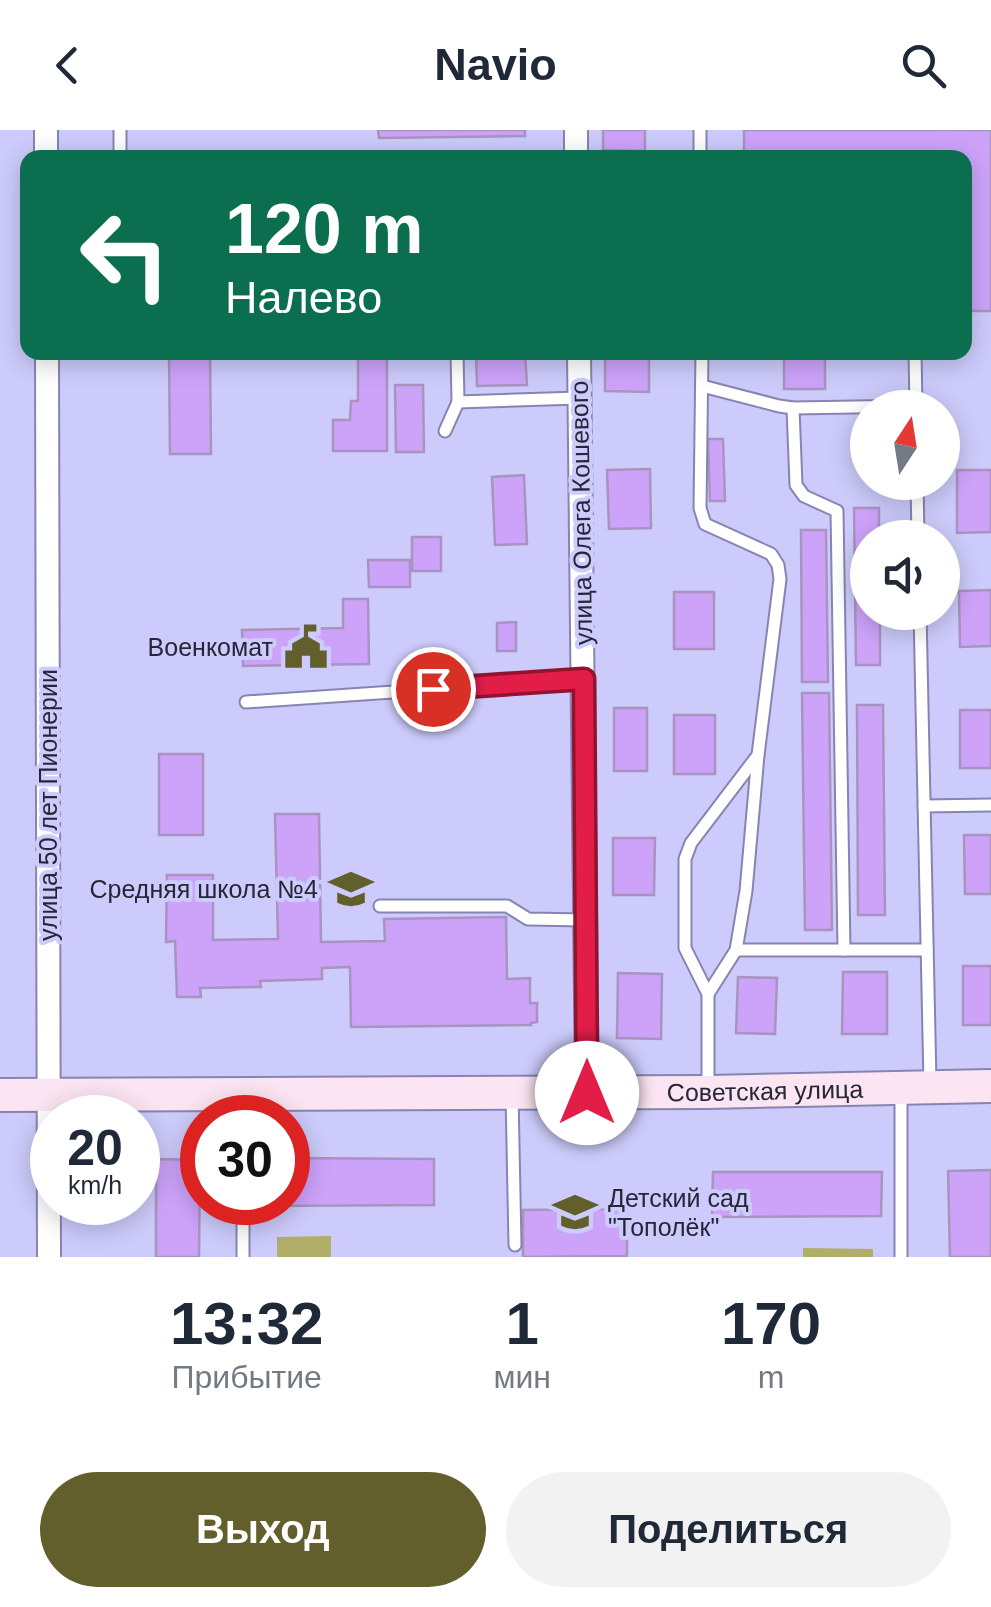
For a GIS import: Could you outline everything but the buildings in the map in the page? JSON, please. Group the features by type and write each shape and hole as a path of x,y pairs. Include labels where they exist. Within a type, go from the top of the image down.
{"street":[{"name":"улица 50 лет Пионерии","path":"47,360 48,1095"},
{"name":"улица Олега Кошевого","path":"579,360 587,1093"},
{"name":"Советская улица","path":"160,1098 991,1086"},
{"name":"Советская улица","path":"0,1096 30,1096"},
{"name":"улица 50 лет Пионерии","path":"49,1225 49,1257"}],"lane":[{"path":"445,431 458,402 457,360"},
{"path":"702,360 700,508 705,524 771,554 778,564 780,579 736,950 708,994"},
{"path":"915,360 916,390"},
{"path":"702,386 779,406 850,408"},
{"path":"458,402 580,398"},
{"path":"793,408 796,486 804,496 837,511 844,950"},
{"path":"901,1257 927,950 920,630"},
{"path":"246,702 584,679"},
{"path":"708,1092 708,994 685,948 684,859 691,843 758,755"},
{"path":"924,806 991,805"},
{"path":"380,906 507,906 528,919 586,920"},
{"path":"736,950 927,950"},
{"path":"512,1093 514,1245"},
{"path":"243,1225 243,1257"}],"shaded area":[{"path":"331,1236 331,1257 277,1257 277,1237"},
{"path":"803,1248 873,1249 873,1257 803,1257"}],"place":[{"name":"Военкомат","path":"306,647"},
{"name":"Средняя школа №4","path":"351,889"},
{"name":"Детский сад \"Тополёк\"","path":"575,1212"}],"route":[{"path":"433,689 584,679 587,1093"}]}
